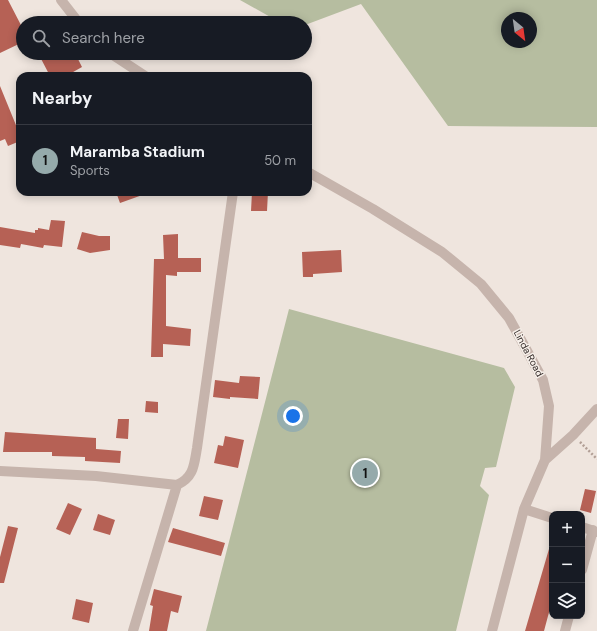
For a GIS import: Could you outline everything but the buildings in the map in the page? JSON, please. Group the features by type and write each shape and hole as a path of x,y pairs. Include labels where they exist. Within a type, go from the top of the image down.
{"street":[{"path":"61,0 74,16"},
{"path":"121,60 139,72"},
{"name":"Linda Road","path":"312,174 373,208 442,252 481,284 495,299 509,318 523,341 543,380 548,395 549,406 545,460 524,510 492,631"},
{"path":"0,471 96,476 177,485 186,480 193,471 198,448 232,196"},
{"path":"545,460 573,435 597,409"},
{"path":"133,631 177,485"},
{"path":"524,510 549,517"},
{"path":"585,528 595,531 585,561"},
{"path":"565,631 568,619"}],"path":[{"path":"573,435 597,458"}],"green space":[{"path":"240,0 597,0 597,127 448,126 361,4 312,22 312,16 269,16"},
{"path":"289,309 504,368 515,387 496,467 485,468 480,486 489,495 456,631 206,631"}],"place":[{"name":"Maramba Stadium","path":"365,473"}]}
